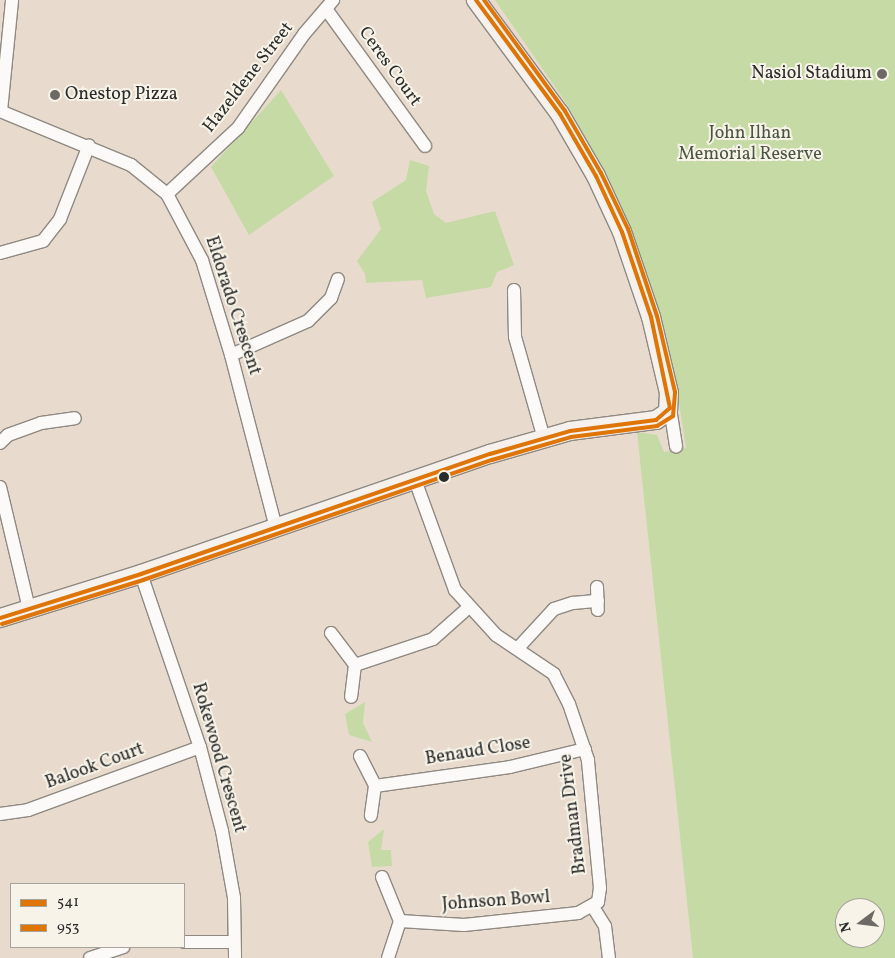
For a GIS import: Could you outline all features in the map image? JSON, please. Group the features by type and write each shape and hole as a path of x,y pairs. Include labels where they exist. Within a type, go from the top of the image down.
{"street":[{"path":"0,111 12,0"},
{"path":"476,0 560,114 596,176 622,232 650,318 670,408 676,447"},
{"name":"Ceres Court","path":"329,4 424,146"},
{"name":"Hazeldene Street","path":"167,194 238,128 329,4"},
{"name":"Eldorado Crescent","path":"0,111 90,146 132,165 167,194 202,260 232,355 276,528"},
{"path":"0,253 43,241 60,220 90,146"},
{"path":"232,355 308,321 331,298 338,279"},
{"path":"514,290 515,337 544,439"},
{"path":"0,618 141,574 416,480 544,439 570,432 656,420 670,408"},
{"path":"0,443 8,435 41,423 75,418"},
{"name":"Bradman Drive","path":"416,480 443,562 455,590 496,635 518,648 558,680 585,749 600,888 598,902 593,907"},
{"path":"0,487 30,609"},
{"name":"Rokewood Crescent","path":"141,574 200,747 222,831 234,898 235,958"},
{"path":"518,648 554,609 573,603 598,606 596,587"},
{"path":"355,664 433,639 469,607"},
{"path":"331,632 355,664 351,698"},
{"name":"Balook Court","path":"0,814 28,810 200,747"},
{"name":"Benaud Close","path":"375,786 510,767 585,749"},
{"path":"360,756 375,786 371,816"},
{"path":"382,877 400,921 388,958"},
{"path":"593,907 605,926 609,958"},
{"name":"Johnson Bowl","path":"400,921 464,925 554,916 593,907"},
{"path":"185,942 234,942"},
{"path":"90,958 120,948"}],"green space":[{"name":"John Ilhan Memorial Reserve","path":"495,0 895,0 895,958 693,958 637,432 657,435 664,452 686,448 676,383 647,274 606,173 564,100"},
{"path":"281,90 334,176 249,235 211,167"},
{"path":"410,160 429,166 426,191 434,214 446,223 495,211 514,265 497,272 491,287 426,298 422,280 366,283 365,274 357,261 381,229 372,202 406,180"},
{"path":"365,702 363,723 372,742 349,735 345,714"},
{"path":"384,829 381,850 391,850 392,866 372,867 368,842"}],"transit line":[{"name":"541","path":"476,0 560,114 596,176 622,232 651,317 670,408"},
{"name":"953","path":"2,624 143,580 492,460 571,437 657,426 673,416 675,392 657,316 628,229 601,173 565,111 484,0"},
{"name":"541","path":"0,618 141,574 490,454 570,431 656,420 670,408"}],"place":[{"name":"Nasiol Stadium","path":"882,74"},
{"name":"Onestop Pizza","path":"55,95"}]}
